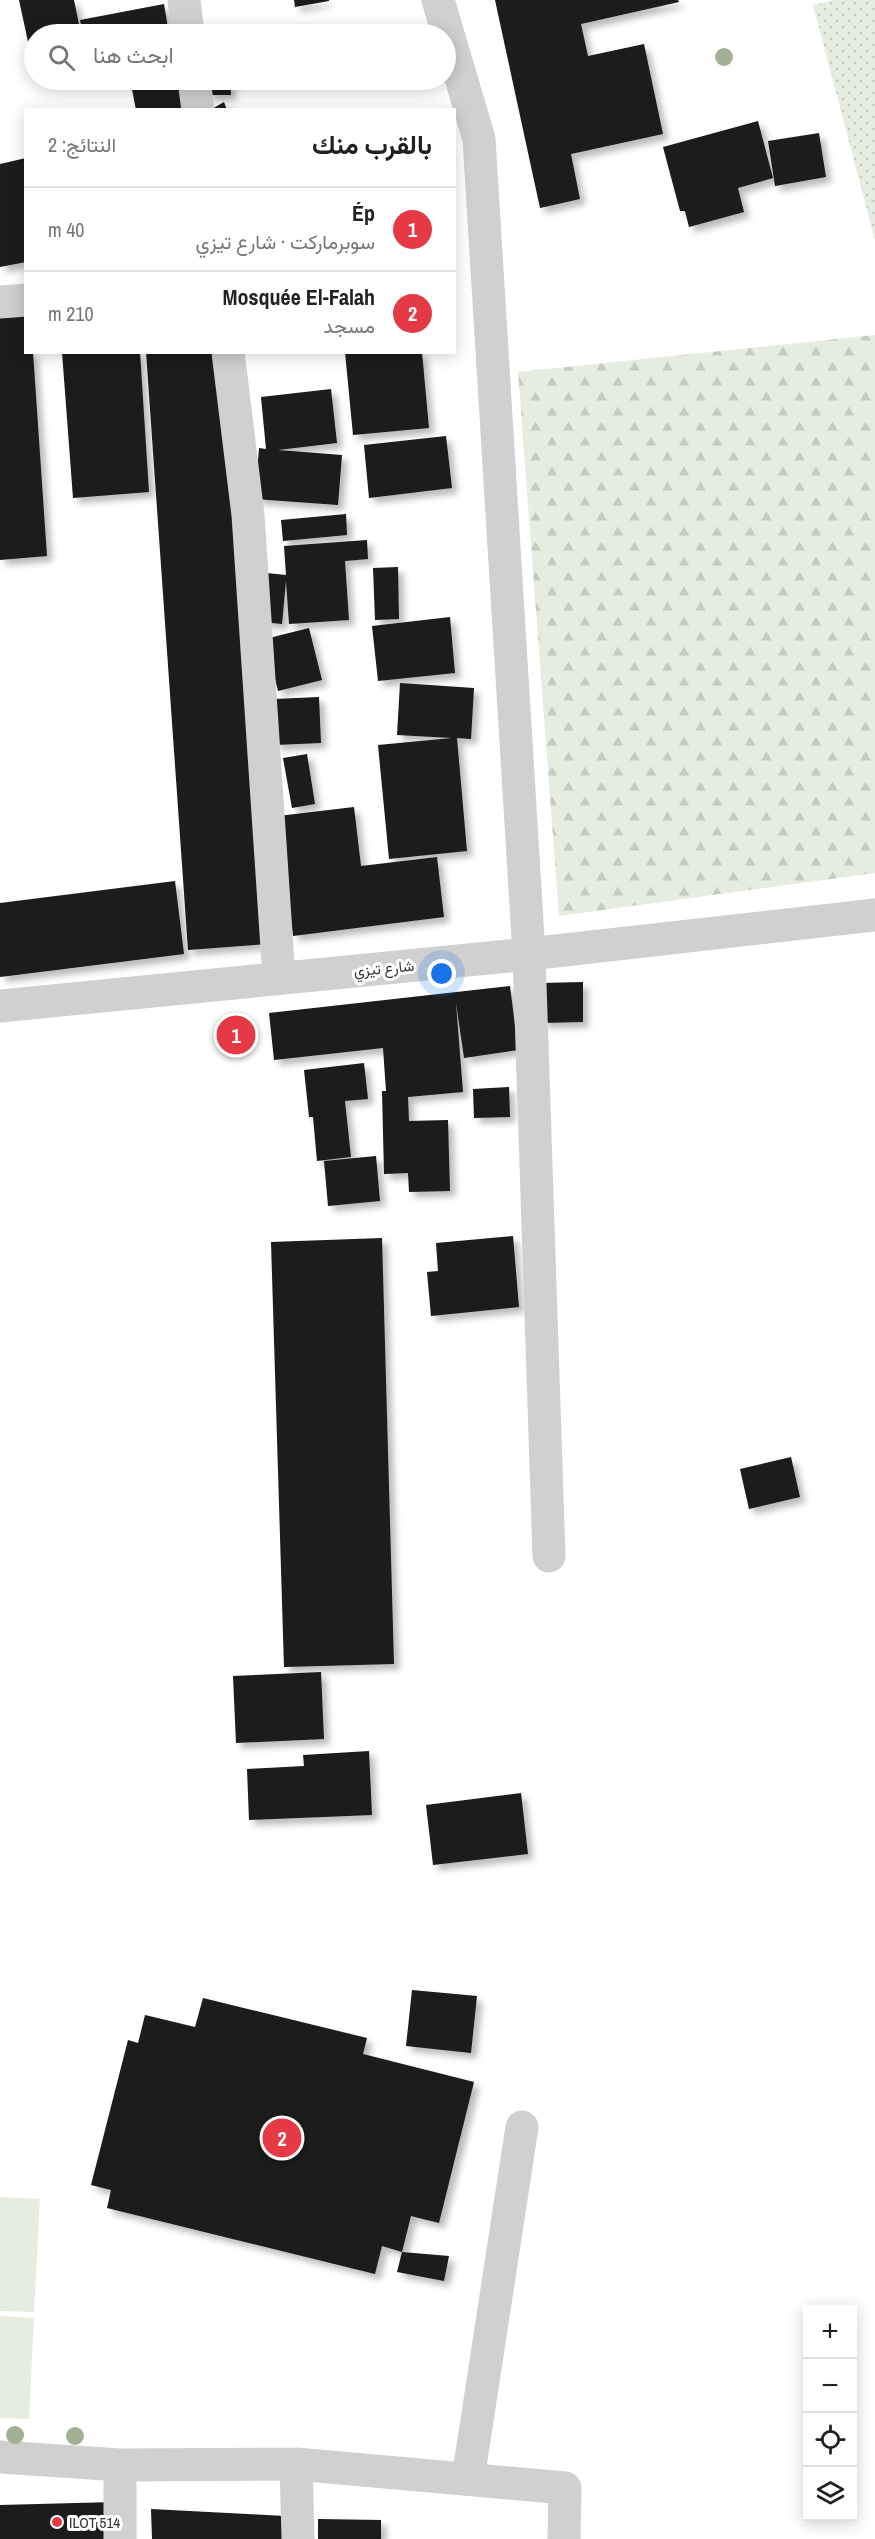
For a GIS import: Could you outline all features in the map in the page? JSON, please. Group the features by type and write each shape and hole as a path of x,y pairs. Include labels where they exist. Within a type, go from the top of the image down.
{"street":[{"path":"184,0 187,24"},
{"path":"438,0 445,24"},
{"path":"456,63 478,139 529,954 549,1556"},
{"path":"195,90 198,108"},
{"path":"0,302 24,300"},
{"path":"228,354 248,515 279,978"},
{"name":"شارع تيزي","path":"0,1006 529,954 875,915"},
{"path":"468,2480 522,2127"},
{"path":"0,2457 120,2465 296,2464 565,2488 564,2539"},
{"path":"296,2464 298,2539"},
{"path":"120,2465 120,2539"}],"green space":[{"path":"834,0 875,0 875,240 813,5"},
{"path":"875,335 875,873 559,916 518,372"},
{"path":"0,2197 40,2199 34,2312 0,2311"},
{"path":"0,2316 34,2318 29,2419 0,2418"}],"building":[{"path":"19,0 74,0 79,24 24,24"},
{"path":"294,0 329,0 329,1 295,7"},
{"path":"495,0 678,0 679,2 581,24 588,56 644,44 663,134 571,154 580,199 540,208"},
{"path":"164,4 167,24 81,24 80,20"},
{"path":"132,90 191,90 196,108 136,108"},
{"path":"207,90 231,90 231,95 207,95"},
{"path":"224,102 226,108 214,108"},
{"path":"758,121 773,178 738,188 744,212 689,227 685,211 680,211 663,147"},
{"path":"819,133 826,177 775,186 768,141"},
{"path":"24,158 24,262 0,267 0,164"},
{"path":"24,300 24,354 33,354 47,556 0,560 0,302"},
{"path":"62,354 140,354 149,492 73,498"},
{"path":"146,354 224,354 267,944 188,950"},
{"path":"345,354 422,354 429,428 353,435"},
{"path":"331,389 337,443 278,450 342,455 338,505 255,499 259,448 266,449 261,397"},
{"path":"446,436 452,488 369,498 364,445"},
{"path":"346,514 347,535 283,541 281,520"},
{"path":"367,540 368,559 345,561 349,620 289,624 286,581 282,624 262,622 267,573 286,575 284,546"},
{"path":"398,567 399,619 375,620 373,568"},
{"path":"450,617 455,673 378,681 372,626"},
{"path":"309,628 322,680 278,691 265,639"},
{"path":"400,683 474,688 471,739 457,738 467,851 389,859 378,745 452,738 397,735"},
{"path":"319,697 321,743 275,745 274,699"},
{"path":"307,754 315,804 292,808 283,758"},
{"path":"354,807 361,866 437,857 444,917 293,936 278,816"},
{"path":"175,881 184,954 0,977 0,903"},
{"path":"583,982 583,1022 542,1023 541,983"},
{"path":"510,986 518,1050 464,1058 456,1003 463,1092 408,1097 409,1121 448,1120 450,1191 409,1192 408,1173 384,1174 382,1091 386,1091 383,1048 274,1060 269,1013"},
{"path":"364,1063 368,1099 345,1101 351,1157 317,1161 313,1117 309,1117 304,1070"},
{"path":"509,1087 510,1117 474,1118 473,1089"},
{"path":"376,1156 380,1201 328,1206 324,1161"},
{"path":"513,1236 519,1307 431,1316 427,1272 438,1271 436,1243"},
{"path":"382,1238 394,1664 284,1667 271,1242"},
{"path":"791,1457 800,1497 749,1509 740,1469"},
{"path":"321,1672 324,1739 236,1743 233,1676"},
{"path":"369,1751 372,1815 249,1820 247,1769 304,1766 303,1755"},
{"path":"521,1793 528,1854 433,1865 426,1805"},
{"path":"412,1990 477,1996 471,2053 406,2046"},
{"path":"203,1998 367,2038 363,2054 474,2082 439,2223 411,2216 402,2252 382,2246 375,2274 107,2208 111,2190 91,2185 128,2040 138,2043 145,2015 195,2027"},
{"path":"402,2252 449,2256 444,2281 397,2272"},
{"name":"ILOT 514","path":"115,2502 114,2539 0,2539 0,2505"},
{"path":"151,2509 285,2516 285,2539 152,2539"},
{"path":"318,2519 381,2520 381,2539 318,2539"}],"place":[{"name":"Ép","path":"236,1035"},
{"name":"Mosquée El-Falah","path":"282,2138"},
{"name":"ILOT 514","path":"57,2522"}]}
